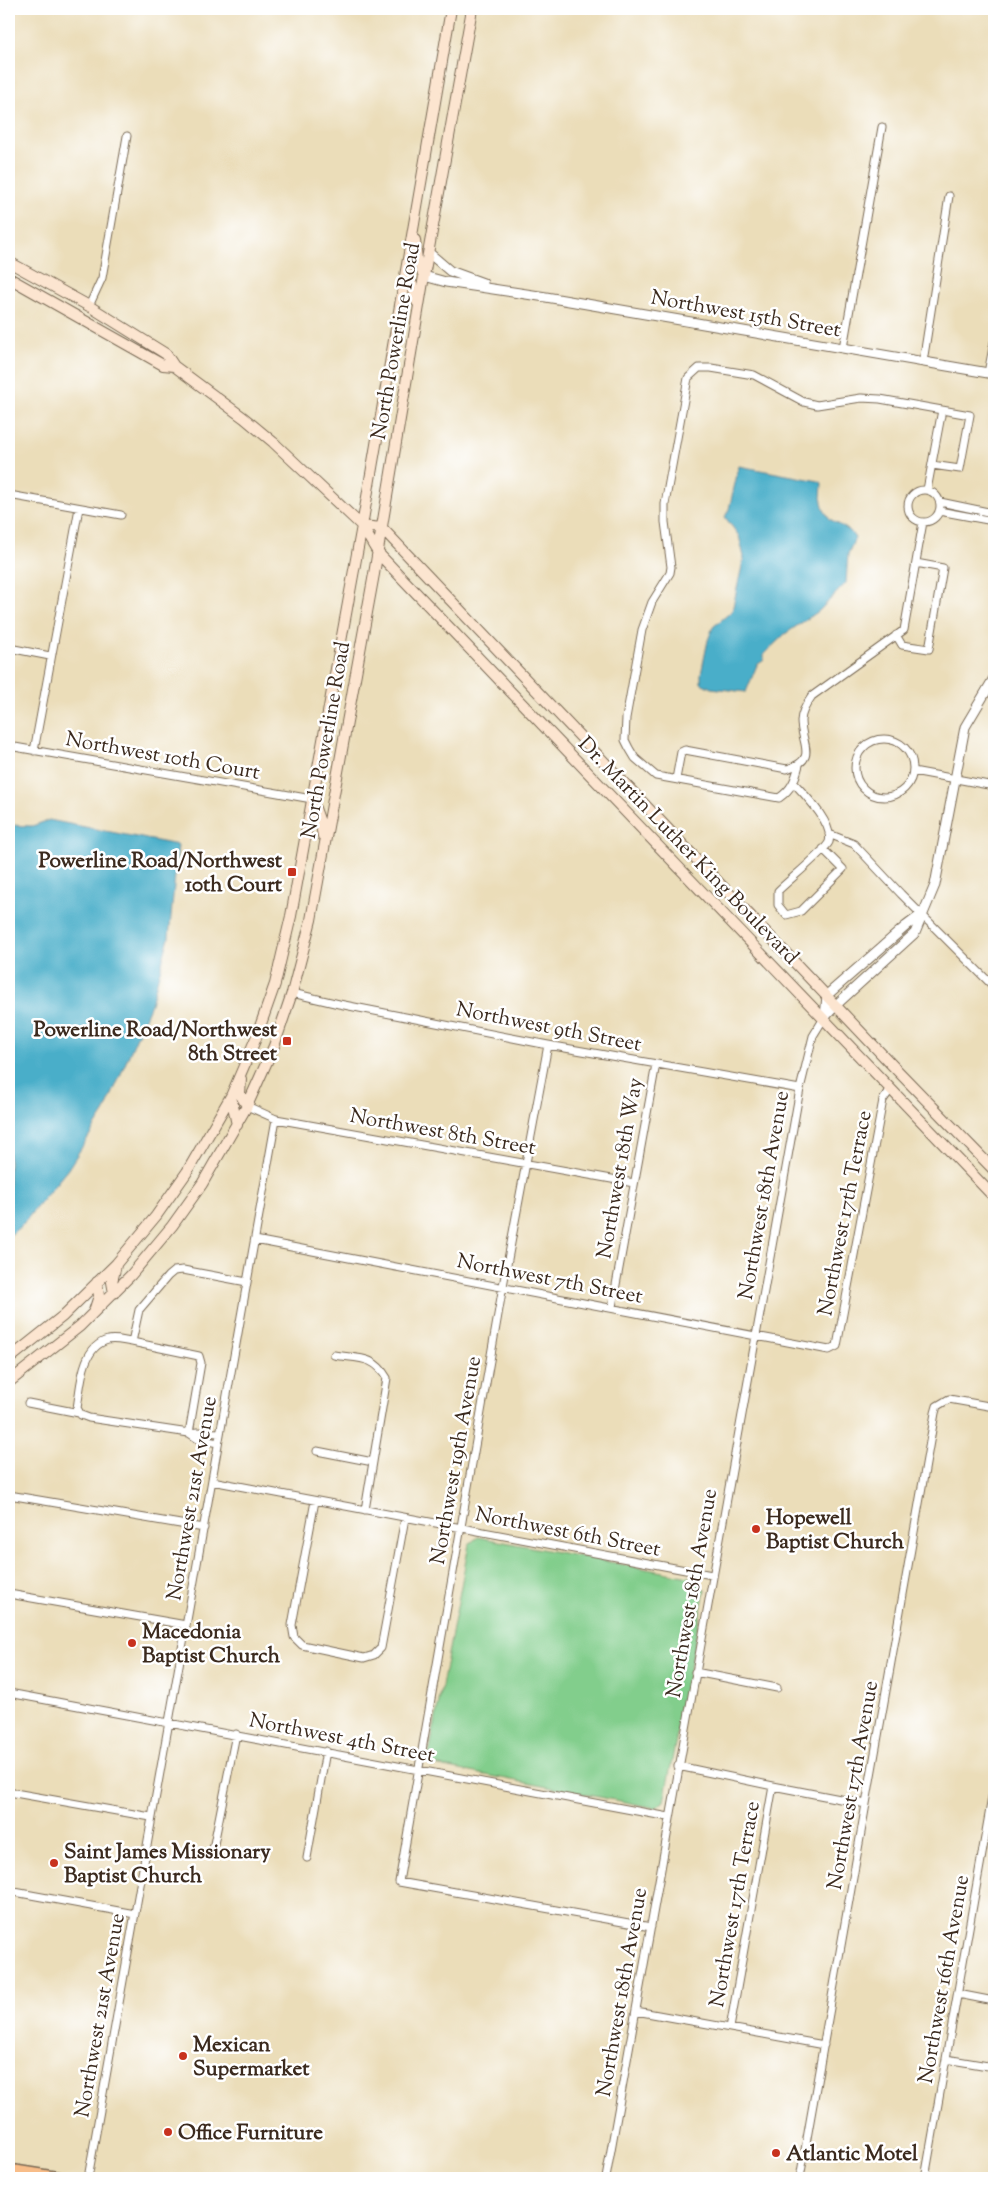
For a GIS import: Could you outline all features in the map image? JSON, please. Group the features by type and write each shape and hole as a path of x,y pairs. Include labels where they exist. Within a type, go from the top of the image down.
{"main road":[{"name":"North Powerline Road","path":"9,1359 43,1333 116,1264 156,1216 187,1172 231,1096 256,1038 275,984 291,916 362,526 451,9"},
{"name":"North Powerline Road","path":"9,1382 51,1350 114,1293 172,1226 202,1184 247,1106 274,1046 292,993 311,920 378,553 424,276 472,9"},
{"path":"414,226 417,260 424,276"},
{"name":"Dr. Martin Luther King Boulevard","path":"9,262 89,306 166,354 174,366 273,442 362,526 378,553 994,1197"},
{"path":"405,277 412,284 419,310"},
{"name":"Dr. Martin Luther King Boulevard","path":"9,278 163,364 174,366"},
{"path":"362,526 382,528"},
{"name":"Dr. Martin Luther King Boulevard","path":"382,528 994,1170"},
{"path":"312,799 322,825 324,847"},
{"path":"241,1073 240,1094 247,1106"},
{"path":"231,1096 237,1125"},
{"path":"114,1293 112,1282 116,1264"},
{"path":"94,1312 99,1296 97,1282"},
{"path":"9,2170 60,2178"}],"street":[{"path":"843,348 882,126"},
{"path":"89,306 102,278 126,136"},
{"path":"923,362 949,196"},
{"name":"Northwest 15th Street","path":"429,254 450,271 492,288"},
{"name":"Northwest 15th Street","path":"424,276 446,282 492,288 991,374"},
{"path":"991,374 994,342"},
{"path":"923,522 904,630 812,696 801,721 807,749 806,755 799,765 794,783 788,792 779,798 656,776 635,758 626,740 626,718 644,625 652,602 670,573 671,566 665,522 665,504 688,378 692,372 699,368 711,368 754,375 804,402 817,405 870,398 970,414 960,469 932,465"},
{"path":"927,490 942,410"},
{"path":"927,490 934,493 940,502 939,511 933,519 923,522 911,515 908,504 913,494 917,491 927,490"},
{"path":"9,495 121,515"},
{"path":"940,502 988,512 994,515"},
{"path":"34,751 78,508"},
{"path":"939,511 988,520 994,519"},
{"path":"896,635 902,645 929,649 943,568 916,563"},
{"path":"9,648 50,656"},
{"path":"824,1018 915,933 935,885 965,727 994,678"},
{"path":"879,739 888,739 904,746 913,762 913,771 910,781 904,789 896,794 881,796 867,791 860,784 856,775 855,765 863,748 879,739"},
{"name":"Northwest 10th Court","path":"9,746 312,799"},
{"path":"676,779 681,752 685,750 787,769 799,765"},
{"path":"913,771 994,786"},
{"path":"794,783 813,803 830,834 854,844 994,987"},
{"path":"822,849 843,869 801,911 786,915 778,905 778,891 828,843 830,834"},
{"path":"824,1018 827,995 922,914"},
{"name":"Northwest 9th Street","path":"292,993 338,1004 548,1045 800,1089"},
{"name":"Northwest 18th Avenue","path":"606,2178 800,1089 813,1036 824,1018"},
{"name":"Northwest 19th Avenue","path":"548,1045 503,1286 399,1882 651,1927"},
{"name":"Northwest 18th Way","path":"612,1307 656,1064"},
{"name":"Northwest 17th Terrace","path":"837,1346 883,1100 891,1088"},
{"name":"Northwest 8th Street","path":"247,1106 276,1119 634,1183"},
{"name":"Northwest 21st Avenue","path":"88,2178 276,1119"},
{"name":"Northwest 7th Street","path":"255,1240 829,1350 837,1346"},
{"path":"132,1342 139,1310 174,1271 183,1270 247,1282"},
{"path":"79,1413 77,1408 89,1355 108,1340 132,1342 199,1356 201,1363 189,1433"},
{"path":"334,1355 373,1361 380,1366 388,1378 365,1510"},
{"name":"Northwest 17th Avenue","path":"800,2178 935,1413 937,1406 949,1399 994,1407"},
{"path":"28,1403 79,1413 89,1418 189,1433 220,1433"},
{"path":"189,1433 198,1439 218,1443"},
{"path":"316,1451 373,1462"},
{"name":"Northwest 6th Street","path":"212,1481 712,1576"},
{"path":"9,1495 204,1528"},
{"path":"315,1501 292,1625 294,1637 302,1645 364,1658 374,1656 381,1648 405,1518"},
{"path":"9,1594 186,1625"},
{"path":"695,1672 776,1688"},
{"name":"Northwest 4th Street","path":"9,1693 236,1734 669,1817"},
{"path":"213,1849 236,1734"},
{"path":"307,1858 326,1751"},
{"path":"678,1766 866,1804"},
{"name":"Northwest 17th Terrace","path":"730,2028 773,1786"},
{"name":"Northwest 16th Avenue","path":"925,2178 994,1786"},
{"path":"9,1792 151,1817"},
{"path":"9,1891 136,1914"},
{"path":"958,1994 994,2001"},
{"path":"636,2011 824,2045"},
{"path":"946,2059 994,2067"}],"green space":[{"path":"478,1537 694,1578 705,1590 664,1801 656,1808 434,1765 429,1754 469,1544"}],"water":[{"path":"739,466 819,481 822,483 821,498 824,510 830,519 850,531 855,538 848,554 846,583 819,611 785,634 764,654 764,660 757,665 746,692 711,688 701,683 708,640 713,627 732,611 744,557 739,536 725,517 729,509"},
{"path":"49,820 178,845 169,937 151,1004 105,1111 68,1169 22,1225 9,1236 9,825 32,826"}],"place":[{"name":"Powerline Road/Northwest 10th Court","path":"292,872"},
{"name":"Powerline Road/Northwest 8th Street","path":"287,1041"},
{"name":"Hopewell Baptist Church","path":"756,1529"},
{"name":"Macedonia Baptist Church","path":"132,1643"},
{"name":"Saint James Missionary Baptist Church","path":"54,1863"},
{"name":"Mexican Supermarket","path":"183,2056"},
{"name":"Office Furniture","path":"168,2132"},
{"name":"Atlantic Motel","path":"776,2153"}]}
